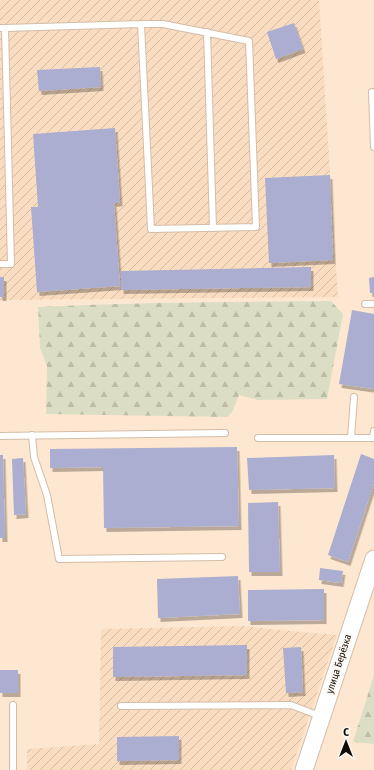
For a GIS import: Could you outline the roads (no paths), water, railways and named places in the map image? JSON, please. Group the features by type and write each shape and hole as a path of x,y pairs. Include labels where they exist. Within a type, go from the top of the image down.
{"main road":[{"name":"улица Берёзка","path":"304,770 374,559"}],"lane":[{"path":"0,264 11,264 3,28 141,24 163,24 249,41 256,227 151,229 141,24"},
{"path":"207,32 213,228"},
{"path":"372,92 374,146"},
{"path":"365,304 374,304"},
{"path":"351,438 354,397"},
{"path":"258,438 373,438 374,431"},
{"path":"0,436 225,432"},
{"path":"32,435 34,457 48,495 59,559 222,557"},
{"path":"13,705 13,770"},
{"path":"120,706 292,705 322,716"}]}
